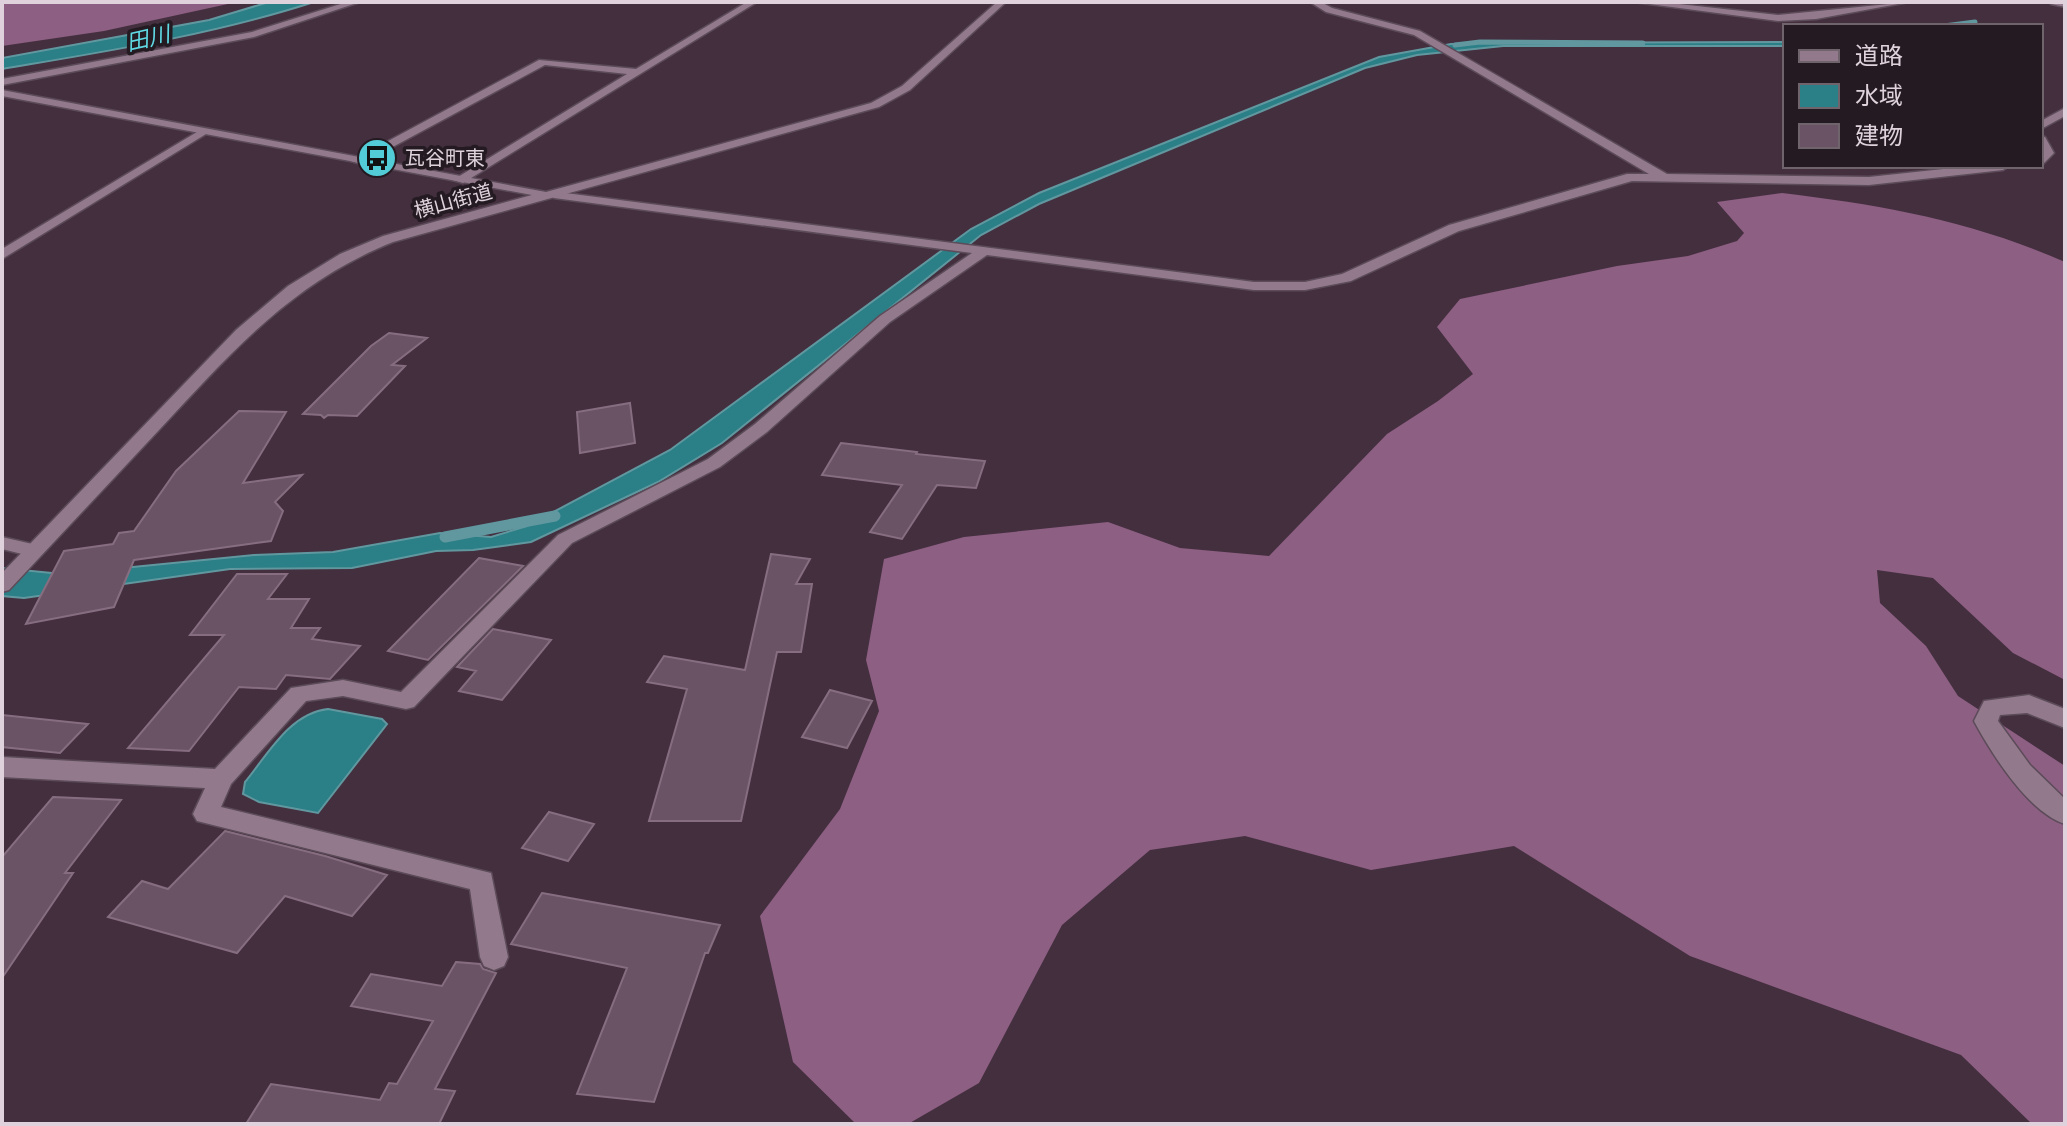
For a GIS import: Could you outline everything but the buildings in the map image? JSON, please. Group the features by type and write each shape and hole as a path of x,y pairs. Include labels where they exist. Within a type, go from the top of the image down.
{"street":[{"path":"2,82 254,34 356,2"},
{"path":"459,180 753,2"},
{"name":"横山街道","path":"2,585 241,333 302,280 329,264 388,239 875,105 906,88 1002,2"},
{"path":"1314,2 1329,10 1417,33 1662,176"},
{"path":"1638,2 1778,18 1816,16 1905,2"},
{"path":"2054,2 2065,4"},
{"path":"357,161 543,62 637,72"},
{"path":"2,93 459,180 1254,286 1305,286 1346,278 1454,228 1631,177 1869,181 1985,168"},
{"path":"2043,125 2065,111"},
{"path":"2,255 202,132"},
{"path":"494,957 482,881 206,814 221,779 299,694 343,688 406,701 565,539 714,463 761,428 885,319 985,250"},
{"path":"2,543 34,551"},
{"path":"2065,719 2029,704 1992,707 1986,721 1999,746 2028,784 2065,814"},
{"path":"2,767 221,779"}],"shaded area":[{"path":"2,2 237,2 104,31 2,46"},
{"path":"1782,193 1855,203 1961,225 2065,262 2065,680 2013,653 1933,578 1877,570 1880,603 1926,646 1958,696 2065,766 2065,1124 2032,1124 1961,1055 1690,956 1514,846 1371,870 1245,836 1150,850 1062,925 979,1083 908,1124 856,1124 793,1062 760,916 840,809 879,711 866,660 884,559 964,537 1108,522 1180,548 1269,556 1387,434 1473,374 1437,327 1460,299 1617,266 1688,256 1737,241 1744,233 1717,202"}],"water":[{"name":"田川","path":"269,2 314,2 198,33 2,69 2,58 209,20"},
{"path":"1783,42 1783,46 1503,46 1417,55 1365,68 1039,204 981,235 722,443 658,482 531,542 473,550 436,551 352,568 230,569 24,598 2,596 2,568 62,574 254,555 333,552 440,533 491,537 527,526 670,450 971,229 1039,193 1379,57 1451,44"},
{"path":"328,709 382,719 387,724 318,813 259,802 243,794 245,782 291,726 314,712"}],"waterway":[{"path":"1960,24 1975,22"},
{"path":"1455,45 1480,42 1643,43"},
{"path":"445,537 555,516"}],"place":[{"name":"瓦谷町東","path":"377,158"}]}
